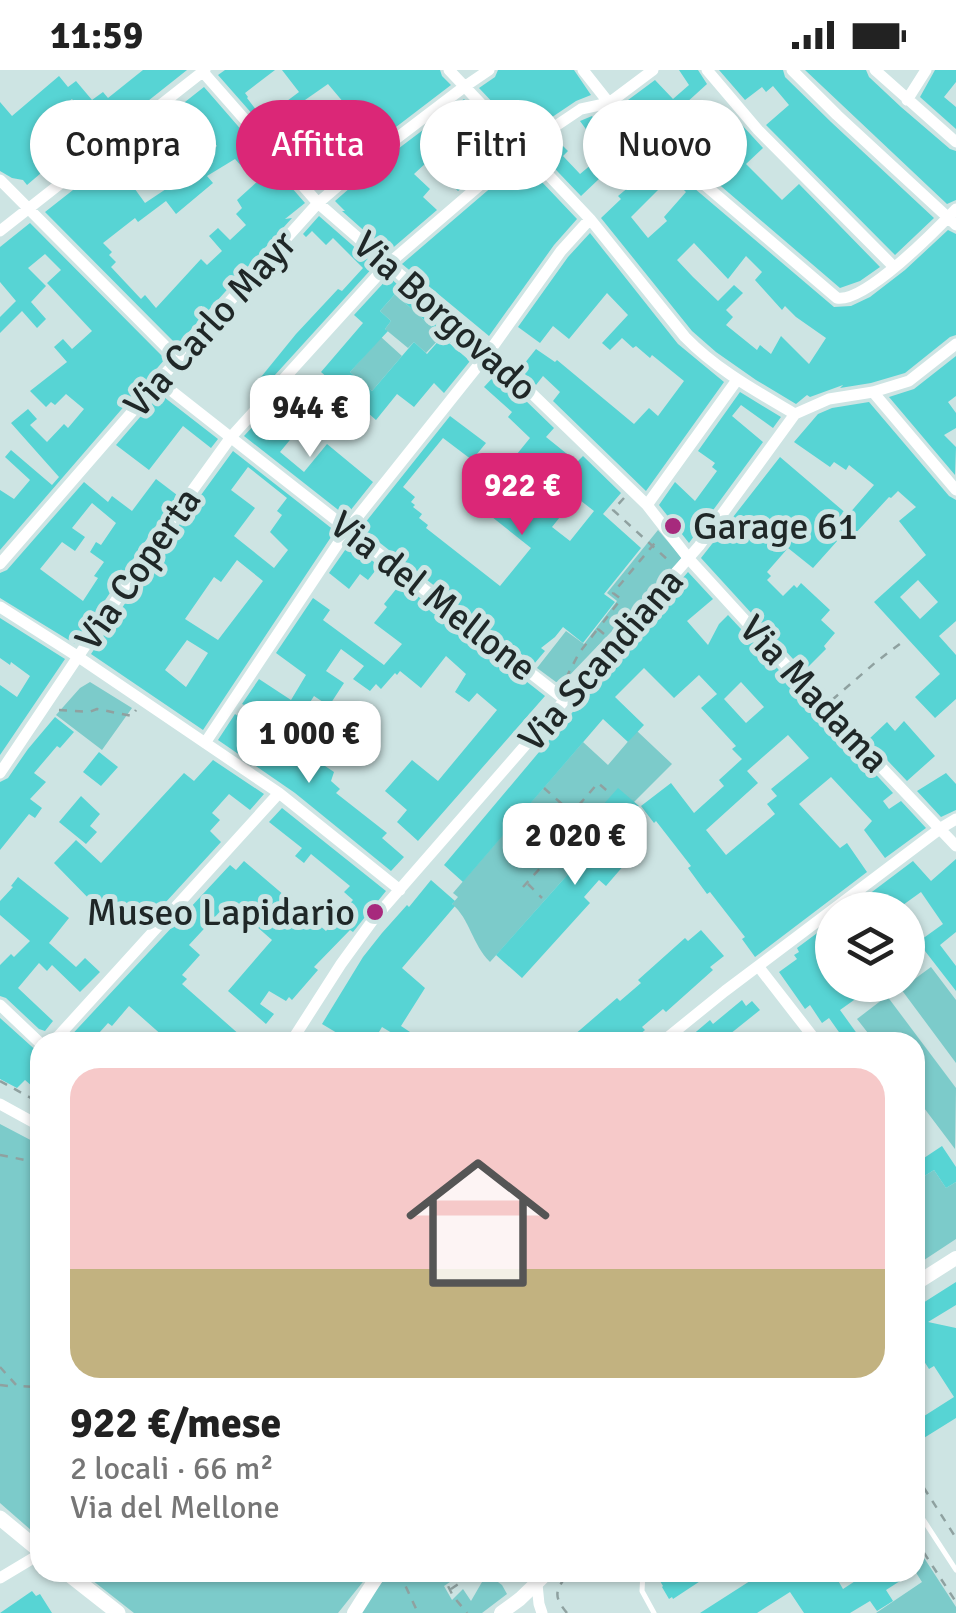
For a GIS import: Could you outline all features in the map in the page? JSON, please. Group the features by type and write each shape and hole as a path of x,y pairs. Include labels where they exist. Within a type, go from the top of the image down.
{"main road":[{"path":"0,1518 30,1544"},
{"path":"79,1582 118,1613"}],"street":[{"path":"448,70 477,100"},
{"name":"Via Carlo Mayr","path":"0,564 318,203 489,70"},
{"path":"584,70 607,100"},
{"name":"Via Coperta","path":"613,100 654,70"},
{"path":"708,70 758,130 894,268"},
{"path":"711,190 842,300 894,268 953,217 792,70"},
{"path":"875,70 956,142"},
{"path":"907,100 926,70"},
{"path":"0,231 204,71"},
{"name":"Via Borgovado","path":"204,71 318,203 489,352 632,489 689,559"},
{"path":"0,180 178,359"},
{"name":"Via Coperta","path":"0,773 230,437 387,265 474,190"},
{"path":"563,190 702,354 794,414 829,399 909,381 956,344"},
{"path":"205,743 347,530 590,218"},
{"path":"647,504 737,380"},
{"name":"Via del Mellone","path":"158,381 566,700"},
{"path":"873,392 956,490"},
{"name":"Via Scandiana","path":"297,1032 352,948 689,559 794,414"},
{"name":"Via Madama","path":"689,559 956,846"},
{"path":"0,607 279,793 400,890"},
{"path":"0,749 12,756"},
{"path":"62,1032 279,793"},
{"path":"675,1032 956,820"},
{"path":"758,966 810,1032"},
{"path":"0,1005 30,1034"},
{"path":"0,1104 30,1120"},
{"path":"925,1278 956,1258"},
{"path":"0,1578 30,1559"},
{"path":"354,1613 374,1582"},
{"path":"502,1613 538,1582"},
{"path":"542,1582 539,1604 542,1613"}],"lane":[{"path":"925,1522 956,1570"},
{"path":"642,1582 642,1592 654,1613"}],"path":[{"path":"632,489 613,510 678,570"},
{"path":"566,700 565,680 579,653 621,600 614,593 666,529"},
{"path":"598,629 616,642"},
{"path":"826,709 902,643"},
{"path":"44,708 89,712 97,708 132,716 142,700"},
{"path":"542,898 525,885 574,830 564,821 598,783 612,795"},
{"path":"544,788 572,812"},
{"path":"0,1081 30,1098"},
{"path":"0,1155 30,1161"},
{"path":"0,1366 22,1388"},
{"path":"0,1385 30,1388"},
{"path":"925,1490 956,1538"},
{"path":"925,1554 956,1602"},
{"path":"404,1582 418,1613"},
{"path":"446,1582 467,1613"},
{"path":"562,1582 557,1594 564,1612"},
{"path":"450,1590 460,1583"}],"shaded area":[{"path":"395,294 442,336 426,353 414,342 408,348 385,329 391,321 380,311"},
{"path":"381,337 402,356 372,391 350,372"},
{"path":"536,464 557,481 558,489 537,515 511,495"},
{"path":"658,530 682,558 565,680 556,682 537,668 566,631 584,644 617,601 607,593"},
{"path":"90,682 132,708 102,750 56,715"},
{"path":"637,731 672,764 623,813 599,830 581,851 585,855 490,962 452,904 458,897 453,893 583,742 608,765"},
{"path":"931,967 956,1000 956,1063 911,1002 925,1002 925,971"},
{"path":"879,1002 892,1002 914,1032 867,1032 857,1019"},
{"path":"925,1047 956,1088 955,1149 925,1109"},
{"path":"0,1124 30,1140 30,1529 0,1503"},
{"path":"934,1170 946,1188 956,1182 956,1239 925,1259 925,1176"},
{"path":"925,1559 956,1607 956,1613 876,1613 925,1582"},
{"path":"94,1582 363,1582 338,1613 134,1613"},
{"path":"382,1582 450,1582 444,1586 452,1600 463,1589 471,1601 482,1582 498,1582 507,1594 482,1613 359,1613"}],"building":[{"path":"143,70 187,70 149,100 92,100 103,92 108,98"},
{"path":"225,70 275,70 245,93 249,100 240,100 218,75"},
{"path":"282,70 440,70 451,85 431,100 420,100 420,109 400,124 400,100 341,100 328,84 305,100 288,100 299,92"},
{"path":"498,70 574,70 591,95 563,110 563,100 490,100 479,88 495,77"},
{"path":"679,70 698,70 707,84 689,100 628,100 655,80 673,99 689,85"},
{"path":"719,70 783,70 785,77 934,218 895,255 766,125 789,105 773,86 766,92 762,87 745,100"},
{"path":"805,70 866,70 901,107 956,151 956,200 947,204"},
{"path":"935,70 956,70 956,82 944,97 956,107 956,129 920,97"},
{"path":"59,76 68,87 76,81 92,100 31,100"},
{"path":"204,87 215,100 187,100"},
{"path":"30,101 27,185 0,171 0,102 12,116"},
{"path":"216,101 236,124 236,160 216,171 217,146"},
{"path":"747,131 763,148 747,163"},
{"path":"420,132 420,168 414,174 420,180 420,190 429,190 423,197 437,210 388,252 335,201 348,190 400,190 400,147"},
{"path":"563,156 580,174 583,172 583,190 587,190 581,196 563,177"},
{"path":"747,165 782,200 799,184 880,267 860,281 840,288 726,190 747,190"},
{"path":"73,190 136,190 145,203 164,190 205,190 176,214 166,201 138,222 135,218 103,243 116,262 111,267 141,299 145,295 156,308 201,259 207,265 222,251 209,236 218,228 230,240 246,225 236,214 242,208 237,200 248,190 294,190 305,203 285,219 292,218 177,345 45,212"},
{"path":"488,190 550,190 577,219 489,336 402,264"},
{"path":"625,190 658,190 631,217 648,238 667,221 664,217 684,190 696,190 834,307 851,306 870,297 948,230 956,234 956,335 905,373 807,395 796,404 716,352 692,331 601,218 621,199 618,196","holes":["694,243 728,279 746,256 762,272 755,280 782,310 785,306 826,338 809,364 781,336 771,354 760,345 757,350 726,325 733,317 726,310 743,293 734,285 718,301 677,260"]},
{"path":"319,216 375,265 264,387 257,382 296,334 363,268 333,238 326,245 312,231 306,237 303,234"},
{"path":"30,223 165,359 0,550 0,490 14,499 30,480 5,457 11,450 52,485 59,477 11,423 28,409 37,419 30,425 47,442 64,424 68,428 84,409 66,394 55,405 51,402 46,407 30,391 67,362 54,347 63,339 72,349 92,331 47,283 61,270 45,254 28,268 46,286 31,302 46,319 37,328 22,311 0,333 0,317 16,301 0,282 0,247"},
{"path":"590,233 678,344 724,382 646,491 553,401 560,392 543,376 536,385 520,369 536,349 557,360 634,424 649,408 658,416 684,381 652,355 650,358 622,338 610,350 602,343 628,315 607,293 569,339 553,326 540,343 518,327"},
{"path":"389,277 456,336 450,343 395,294 380,311 391,321 385,329 388,331 350,372 372,391 414,342 427,354 442,337 470,361 444,393 434,383 414,407 397,394 376,420 321,372 363,323 354,315"},
{"path":"956,356 956,396 948,402 956,413 956,428 944,435 956,447 955,475 889,397 914,389"},
{"path":"497,373 554,428 546,437 577,462 583,456 621,493 603,514 641,548 604,594 615,602 583,643 563,627 541,648 545,651 534,664 361,528 450,416 486,443 472,460 443,438 403,487 415,497 411,502 422,514 419,518 428,525 426,528 500,586 531,548 482,509 524,460 517,454 530,438 508,417 512,412 484,387","holes":["536,464 556,480 557,490 537,515 511,495","576,497 594,511 570,541 552,527"]},
{"path":"740,392 781,417 773,428 741,405 732,416 763,442 689,543 659,505 675,482 695,501 717,471 712,467 715,463 698,451"},
{"path":"160,394 218,439 211,448 183,426 149,470 116,445"},
{"path":"276,401 306,426 280,452 304,472 327,444 373,482 346,516 244,436"},
{"path":"869,402 956,500 956,621 939,636 956,655 956,699 935,718 915,697 940,674 874,602 926,555 899,521 916,507 898,491 853,536 847,530 813,568 788,548 767,572 771,576 767,580 783,596 801,583 830,610 821,620 835,633 824,646 826,649 804,671 701,558 780,457 848,515 874,485 849,465 846,470 834,462 830,467 794,442 818,414","holes":["918,580 938,602 920,619 900,597"]},
{"path":"233,451 335,531 203,730 91,654","holes":["248,467 287,498 277,511 282,515 270,532 288,550 274,568 234,536 255,508 231,490","237,560 263,581 218,640 185,619 214,577 221,582","187,640 208,653 186,687 165,670"]},
{"path":"156,479 177,495 75,644 0,598 0,573 7,570 84,482 108,502 112,496 132,511","holes":["92,503 116,523 101,545 96,542 90,552 104,562 83,601 40,569 62,542 75,551 85,537 72,528"]},
{"path":"350,543 379,566 368,580 360,574 349,589 329,573"},
{"path":"688,572 713,599 687,621 708,645 728,615 893,793 883,801 889,809 901,801 926,828 885,858 864,830 872,821 831,777 799,804 840,848 847,843 867,872 841,892 815,892 815,911 755,957 742,939 745,937 710,892 707,894 688,868 691,866 641,806 671,783 694,813 724,786 719,780 742,759 732,749 736,746 701,708 717,694 699,675 674,698 644,668 615,697 644,725 628,742 603,719 463,882 444,865 598,682 595,679","holes":["741,682 764,707 746,723 724,699","788,735 809,758 771,789 777,796 767,804 775,814 726,855 706,830 758,783 747,771"]},
{"path":"401,583 545,696 418,841 397,822 407,810 385,791 412,760 438,781 497,710 477,693 469,702 455,692 466,674 446,656 421,688 400,671 381,689 376,684 370,691 353,679 364,666 341,649 326,671 344,683 329,706 314,696 300,718 306,723 300,731 242,704 259,679 291,700 306,675 276,653 313,598 330,610 323,620 384,665 402,644 374,623"},
{"path":"0,618 65,659 0,755 0,685 17,697 30,676 0,658"},
{"path":"235,714 294,754 298,748 334,772 331,781 340,789 336,793 387,833 382,838 404,857 391,871 295,793 218,740"},
{"path":"55,717 74,732 34,773 46,782 30,799 42,808 35,818 29,814 0,850 0,782 8,778"},
{"path":"904,721 935,756 907,781 868,740 887,722 895,731"},
{"path":"345,732 370,754 361,765 335,743"},
{"path":"99,752 118,767 101,786 83,772"},
{"path":"213,760 264,794 250,810 229,794 212,813 220,820 210,831 221,842 142,928 108,897 98,908 54,863 76,840 101,863 184,773 194,781"},
{"path":"946,773 956,784 956,810 941,817 917,791"},
{"path":"618,788 639,806 622,825 643,843 606,886 599,880 584,897 590,903 522,978 496,955 585,855 581,851 612,815 602,806"},
{"path":"81,796 100,814 90,826 97,832 86,844 59,822"},
{"path":"282,808 386,891 353,932 350,930 314,967 318,970 292,1000 289,997 286,1001 269,991 260,1004 274,1014 266,1024 228,991 272,940 231,904 189,945 200,955 182,975 187,979 182,984 236,1032 158,1032 129,1006 112,1026 108,1023 100,1032 74,1032 230,865 236,870 244,861 326,931 353,900 344,892 350,886 311,854 304,863 295,856 302,848 269,822"},
{"path":"956,859 956,932 940,945 956,966 956,991 925,951 925,937 943,924 925,892 872,892 913,861 931,881"},
{"path":"18,877 69,918 49,943 76,967 85,958 100,972 80,992 52,965 47,971 39,963 18,988 53,1021 45,1031 0,996 0,965 30,941 0,915 0,901"},
{"path":"431,880 455,901 455,906 402,968 425,988 401,1026 410,1032 390,1032 382,1027 379,1032 335,1032 322,1024 363,957"},
{"path":"701,930 724,956 666,1012 663,1009 642,1027 643,1032 578,1032 641,983 638,980 685,938 688,941"},
{"path":"815,935 815,1002 851,1002 840,1010 856,1032 839,1032 829,1018 822,1023 810,1005 805,1009 779,972 797,959 794,955 799,952 797,948"},
{"path":"742,1000 746,1006 752,1001 760,1010 732,1032 696,1032 710,1020 713,1024"},
{"path":"0,1018 30,1045 30,1084 25,1080 17,1088 0,1079"},
{"path":"942,1146 956,1167 956,1182 946,1188 934,1170 925,1176 925,1157"},
{"path":"956,1282 956,1305 928,1322 956,1328 956,1418 925,1437 925,1415 954,1397 934,1366 929,1369 925,1363 925,1302"},
{"path":"661,1582 699,1582 673,1599 669,1599"},
{"path":"748,1582 839,1582 843,1589 854,1582 898,1582 886,1590 893,1601 877,1611 870,1601 850,1613 804,1613 790,1592 757,1613 700,1613"},
{"path":"32,1591 36,1596 40,1594 52,1613 0,1613"}],"place":[{"name":"Garage 61","path":"673,526"},
{"name":"Museo Lapidario","path":"375,912"}]}
